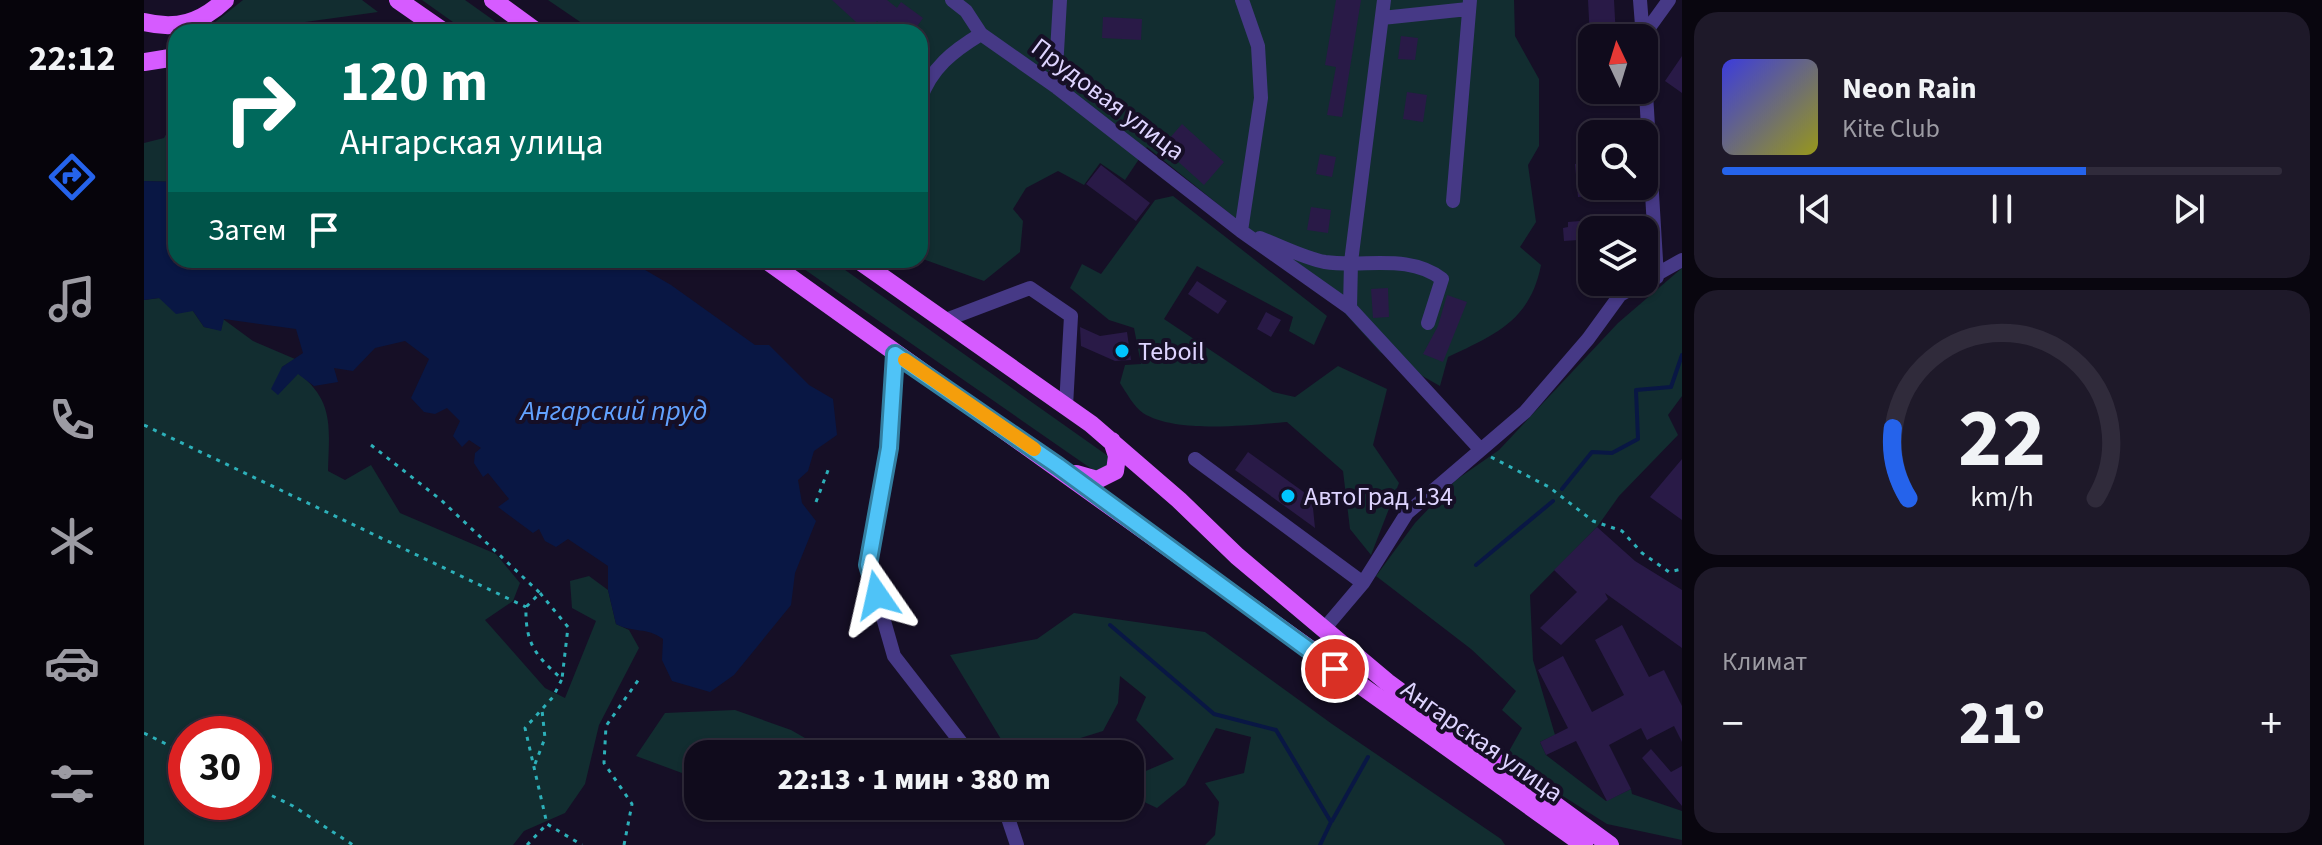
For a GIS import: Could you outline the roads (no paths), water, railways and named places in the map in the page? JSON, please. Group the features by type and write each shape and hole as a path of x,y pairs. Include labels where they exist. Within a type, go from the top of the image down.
{"main road":[{"path":"185,24 211,13 225,0"},
{"path":"398,0 432,24"},
{"path":"498,3 526,24"},
{"path":"144,22 168,27"},
{"path":"144,62 168,58"},
{"name":"Ангарская улица","path":"777,268 1584,845"},
{"name":"Ангарская улица","path":"871,268 1112,441 1237,556 1324,629 1452,732 1610,845"},
{"path":"1058,466 1090,480 1109,475 1118,465 1112,441"}],"street":[{"name":"Прудовая улица","path":"952,0 966,11 981,34 1055,86 1241,231"},
{"path":"1055,86 1060,0"},
{"path":"1241,231 1261,98 1258,46 1242,0"},
{"path":"1350,308 1351,262 1384,0"},
{"path":"1640,0 1642,24"},
{"path":"1652,24 1669,0"},
{"path":"1382,18 1469,4 1453,201"},
{"path":"928,83 948,54 981,34"},
{"path":"1647,104 1653,216"},
{"path":"1241,231 1324,262 1389,261 1434,272 1442,279 1428,323"},
{"path":"1241,231 1350,308 1480,449"},
{"path":"1658,276 1682,260"},
{"path":"943,321 1030,288 1071,316 1066,406"},
{"path":"1324,629 1363,583 1407,513 1525,412 1588,339 1619,296"},
{"path":"895,354 889,448 868,565 894,656 959,740"},
{"path":"1195,459 1363,583"},
{"path":"1009,820 1017,845"}],"water":[{"name":"Ангарский пруд","path":"144,181 168,182 168,268 642,268 755,345 769,345 809,385 833,399 837,435 814,451 808,471 798,480 802,503 816,521 795,573 791,605 734,675 710,692 672,681 662,660 663,639 616,624 608,590 608,566 568,539 556,547 545,541 539,529 533,533 498,507 509,499 488,473 483,477 474,463 475,453 481,448 469,440 462,447 453,436 460,421 447,408 435,414 424,412 411,398 429,359 405,341 375,348 353,371 334,368 338,382 314,386 298,374 278,395 271,389 282,367 303,353 296,329 224,319 221,331 204,327 193,311 176,314 159,298 144,300"}],"waterway":[{"path":"1562,489 1592,452 1612,453 1638,439 1636,390 1671,387 1682,355"},
{"path":"1476,565 1553,501"},
{"path":"1110,625 1214,714 1276,730 1331,822 1320,845"},
{"path":"1332,821 1368,757"}],"place":[{"name":"Teboil","path":"1122,351"},
{"name":"АвтоГрад 134","path":"1288,496"}]}
